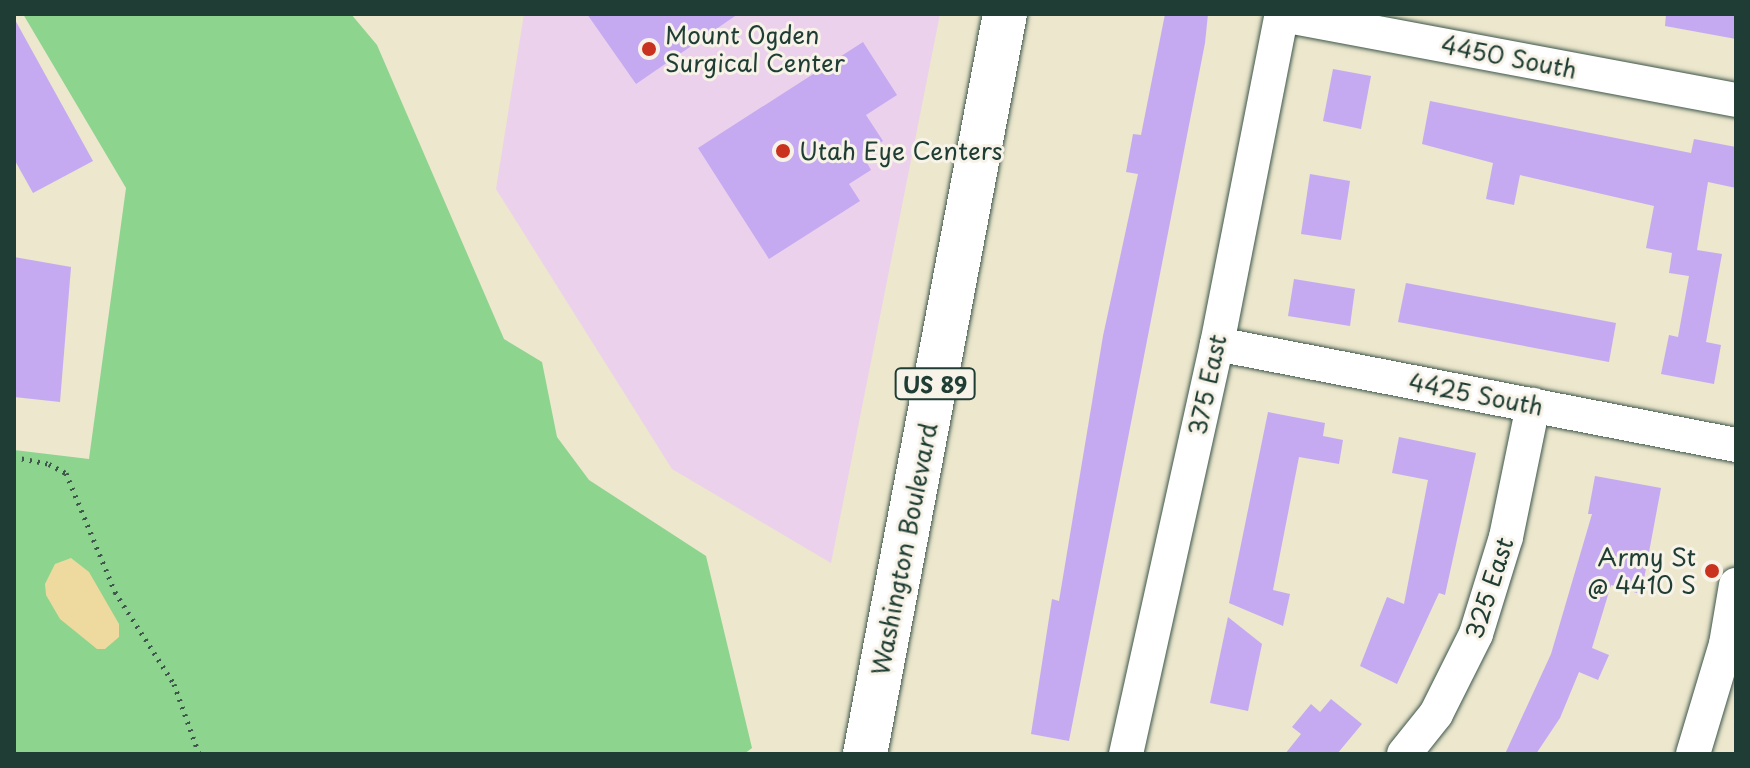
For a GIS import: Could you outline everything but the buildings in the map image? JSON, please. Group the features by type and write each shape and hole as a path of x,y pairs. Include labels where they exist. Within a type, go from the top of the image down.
{"main road":[{"name":"Washington Boulevard","path":"865,754 1005,14"}],"street":[{"name":"4450 South","path":"1282,14 1736,100"},
{"name":"375 East","path":"1126,754 1217,344 1282,14"},
{"name":"4425 South","path":"1217,344 1736,445"},
{"name":"325 East","path":"1404,754 1436,714 1476,634 1506,537 1533,405"},
{"path":"1693,754 1726,644 1736,585"}],"path":[{"path":"14,457 49,464 66,473 115,592 174,684 199,754"}],"shaded area":[{"path":"524,14 940,14 831,563 672,469 496,189"}],"green space":[{"path":"23,14 351,14 377,45 504,339 542,362 557,437 589,480 706,556 752,748 744,754 14,754 14,450 89,459 126,188"}],"sand":[{"path":"71,558 89,572 119,624 119,637 105,649 97,649 60,619 46,595 45,584 55,564"}],"place":[{"name":"Mount Ogden Surgical Center","path":"649,49"},
{"name":"Utah Eye Centers","path":"783,151"},
{"name":"Army St @ 4410 S","path":"1712,571"}]}
